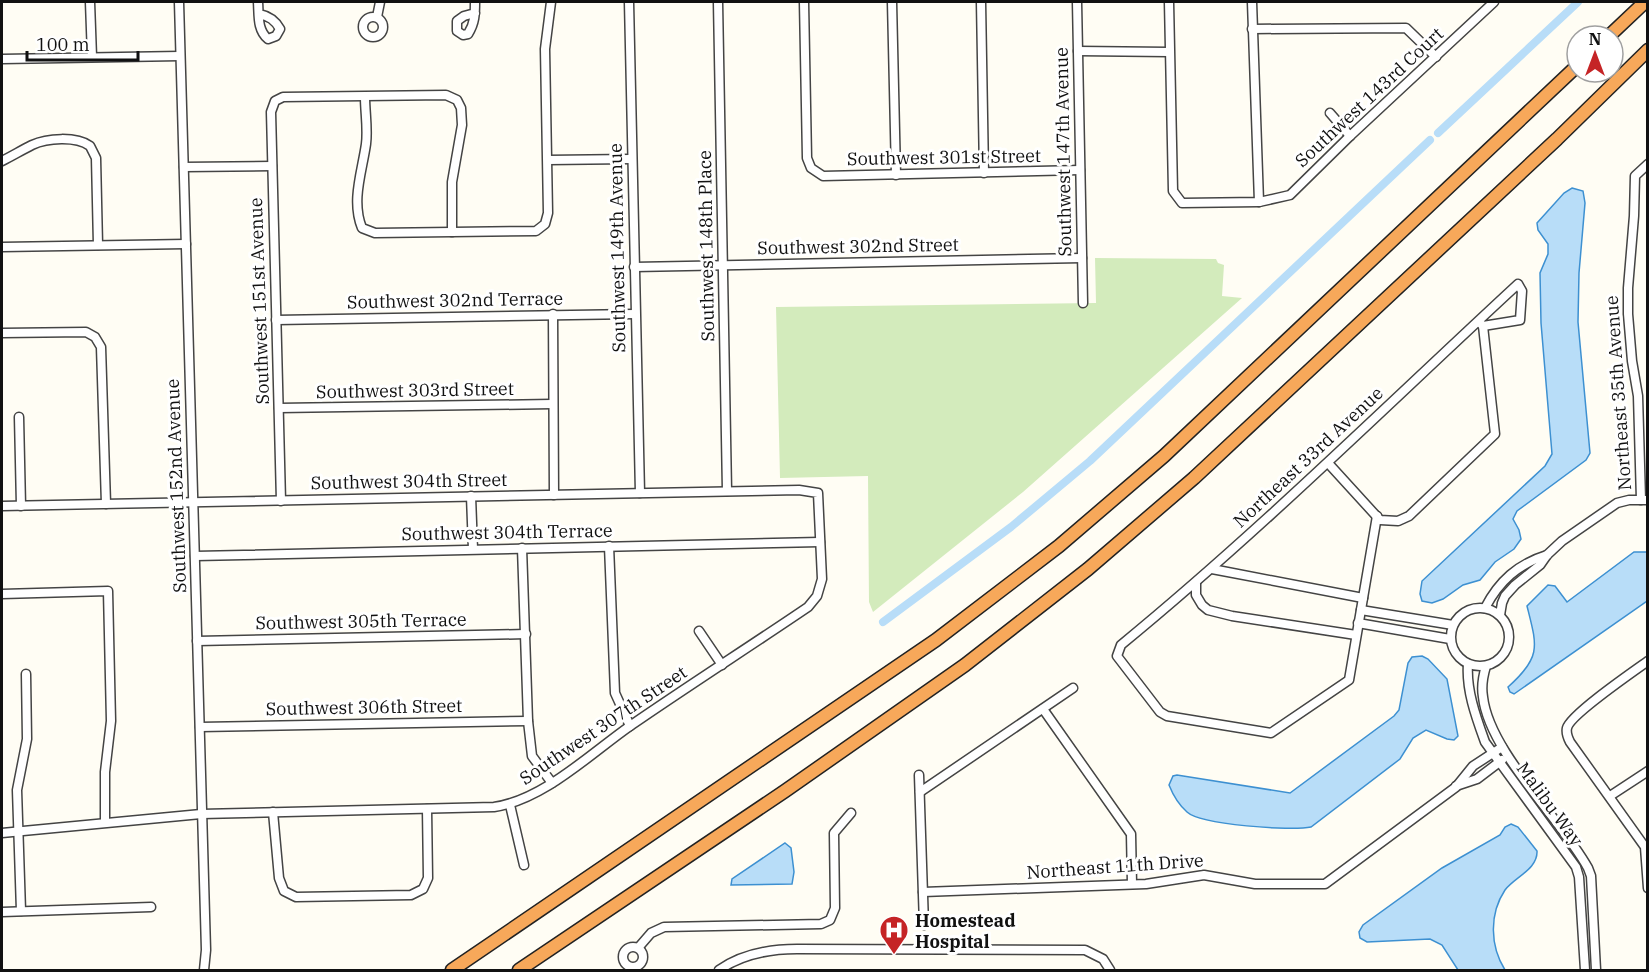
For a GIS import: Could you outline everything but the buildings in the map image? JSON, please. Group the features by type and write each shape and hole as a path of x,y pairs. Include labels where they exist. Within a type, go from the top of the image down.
{"highway":[{"path":"1622,24 1645,2"},
{"path":"519,970 785,791 946,678 1088,569 1194,478 1549,147 1647,50"},
{"path":"452,970 936,640 1059,546 1164,456 1565,77"}],"street":[{"path":"90,2 92,57"},
{"name":"Southwest 152nd Avenue","path":"179,2 206,950 204,970"},
{"path":"258,2 259,14"},
{"path":"377,17 380,2"},
{"path":"475,2 475,13"},
{"path":"452,232 452,182 462,125 461,108 457,100 446,95 365,97 366,143 359,175 357,217 362,228 375,233 536,231 545,224 548,213 545,49 551,2"},
{"name":"Southwest 149th Avenue","path":"629,2 640,493"},
{"name":"Southwest 148th Place","path":"718,2 727,491"},
{"name":"Southwest 301st Street","path":"804,2 807,158 811,168 823,176 1080,170"},
{"path":"892,2 896,175"},
{"path":"981,2 984,173"},
{"name":"Southwest 147th Avenue","path":"1077,2 1083,303"},
{"path":"1078,51 1169,52 1169,2"},
{"path":"1252,2 1259,202"},
{"name":"Southwest 143rd Court","path":"1169,52 1173,191 1182,203 1259,202 1290,195 1494,2"},
{"path":"1252,29 1406,27 1436,57"},
{"path":"2,59 180,56"},
{"name":"Southwest 151st Avenue","path":"281,501 271,112 275,101 283,97 365,97"},
{"path":"1330,113 1350,136"},
{"path":"2,161 43,142 74,140 90,146 96,158 98,245"},
{"path":"548,160 631,159"},
{"name":"Northeast 35th Avenue","path":"1644,500 1638,396 1628,314 1628,288 1635,176 1647,164"},
{"path":"184,167 272,166"},
{"path":"2,247 186,244"},
{"name":"Southwest 302nd Street","path":"634,267 1082,258"},
{"name":"Northeast 33rd Avenue","path":"1356,635 1348,680 1271,733 1167,716 1160,712 1117,656 1121,645 1196,584 1329,463 1393,399 1481,323 1518,284 1522,291 1520,320 1481,323"},
{"path":"552,314 554,495"},
{"name":"Southwest 302nd Terrace","path":"276,320 635,314"},
{"path":"1329,463 1379,518 1398,521 1409,516 1495,434 1481,323"},
{"path":"2,333 86,332 95,337 101,347 106,504"},
{"name":"Southwest 303rd Street","path":"279,408 552,405"},
{"path":"19,417 21,506"},
{"name":"Southwest 304th Street","path":"2,506 799,490 818,493 820,542"},
{"path":"471,496 473,549"},
{"path":"1500,615 1505,596 1540,565 1562,541 1617,503 1644,500"},
{"path":"1196,584 1196,595 1208,610 1232,616 1356,635 1379,518"},
{"name":"Southwest 304th Terrace","path":"195,556 820,542"},
{"name":"Southwest 307th Street","path":"2,833 201,814 510,805 552,783 630,726 808,607 817,596 822,579 820,542"},
{"path":"609,546 615,693 630,726"},
{"path":"522,548 528,721 532,756 552,783"},
{"path":"1485,608 1499,584 1509,575 1525,563 1547,555"},
{"path":"1212,569 1363,598"},
{"path":"2,594 108,591 111,721 105,772 105,822"},
{"path":"1485,608 1500,615 1509,632 1508,645 1502,656 1486,666 1468,664 1454,651 1450,639 1453,625 1459,615 1469,609 1485,608"},
{"path":"1361,610 1453,625"},
{"path":"1359,623 1450,639"},
{"path":"699,631 722,665"},
{"name":"Southwest 305th Terrace","path":"197,641 526,634"},
{"path":"1647,661 1578,713 1567,726 1570,742 1646,847 1647,888"},
{"name":"Malibu Way","path":"1468,664 1476,718 1485,742 1576,867 1579,877 1585,970"},
{"name":"Malibu Way","path":"1486,666 1483,699 1488,717 1502,747 1588,868 1591,876 1596,970"},
{"path":"21,911 17,790 27,739 26,674"},
{"path":"920,792 1073,688"},
{"path":"1043,709 1131,834 1132,884"},
{"name":"Southwest 306th Street","path":"200,727 528,721"},
{"name":"Northeast 11th Drive","path":"1456,787 1473,766 1502,747"},
{"name":"Northeast 11th Drive","path":"923,892 1132,884 1204,875 1255,884 1325,884 1456,787 1477,778 1509,756"},
{"path":"1610,796 1647,771"},
{"path":"919,775 924,925"},
{"path":"510,805 524,866"},
{"path":"273,812 279,878 284,891 296,897 411,895 423,889 428,878 427,808"},
{"path":"638,948 651,933 664,927 821,924 830,920 836,908 834,833 851,813"},
{"path":"2,912 151,907"},
{"path":"630,947 638,948 642,951 643,957 641,964 634,969 625,963 623,954 630,947"},
{"path":"719,970 750,955 781,949 1085,950 1103,959 1110,970"}],"green space":[{"path":"1095,258 1216,259 1218,263 1224,265 1222,296 1242,298 1023,492 873,612 869,602 868,476 780,478 776,307 1096,303"}],"water":[{"path":"1572,188 1583,191 1585,203 1579,273 1578,322 1590,453 1586,460 1517,511 1513,519 1521,539 1514,549 1495,562 1480,580 1463,585 1443,599 1432,603 1422,601 1420,594 1422,581 1545,466 1552,454 1541,323 1540,273 1548,254 1548,244 1538,230 1537,223 1564,193"},
{"path":"1634,552 1647,552 1647,601 1514,694 1510,692 1508,687 1527,667 1534,650 1533,631 1527,606 1548,585 1555,586 1567,602"},
{"path":"1422,656 1428,659 1447,679 1458,736 1454,740 1447,739 1426,730 1413,738 1400,759 1311,827 1267,827 1227,824 1209,820 1187,812 1174,796 1169,785 1173,776 1177,775 1290,793 1394,716 1399,710 1408,663 1412,657"},
{"path":"1511,824 1518,827 1537,851 1534,863 1509,885 1496,909 1494,940 1496,951 1505,970 1458,970 1442,945 1430,939 1367,942 1360,938 1359,932 1363,925 1442,868 1500,835 1505,827"},
{"path":"785,843 791,848 794,872 792,884 731,885 732,879"}],"waterway":[{"path":"1438,133 1578,2"},
{"path":"883,622 1011,527 1090,461 1430,140"}],"place":[{"name":"Homestead Hospital","path":"894,956"}]}
